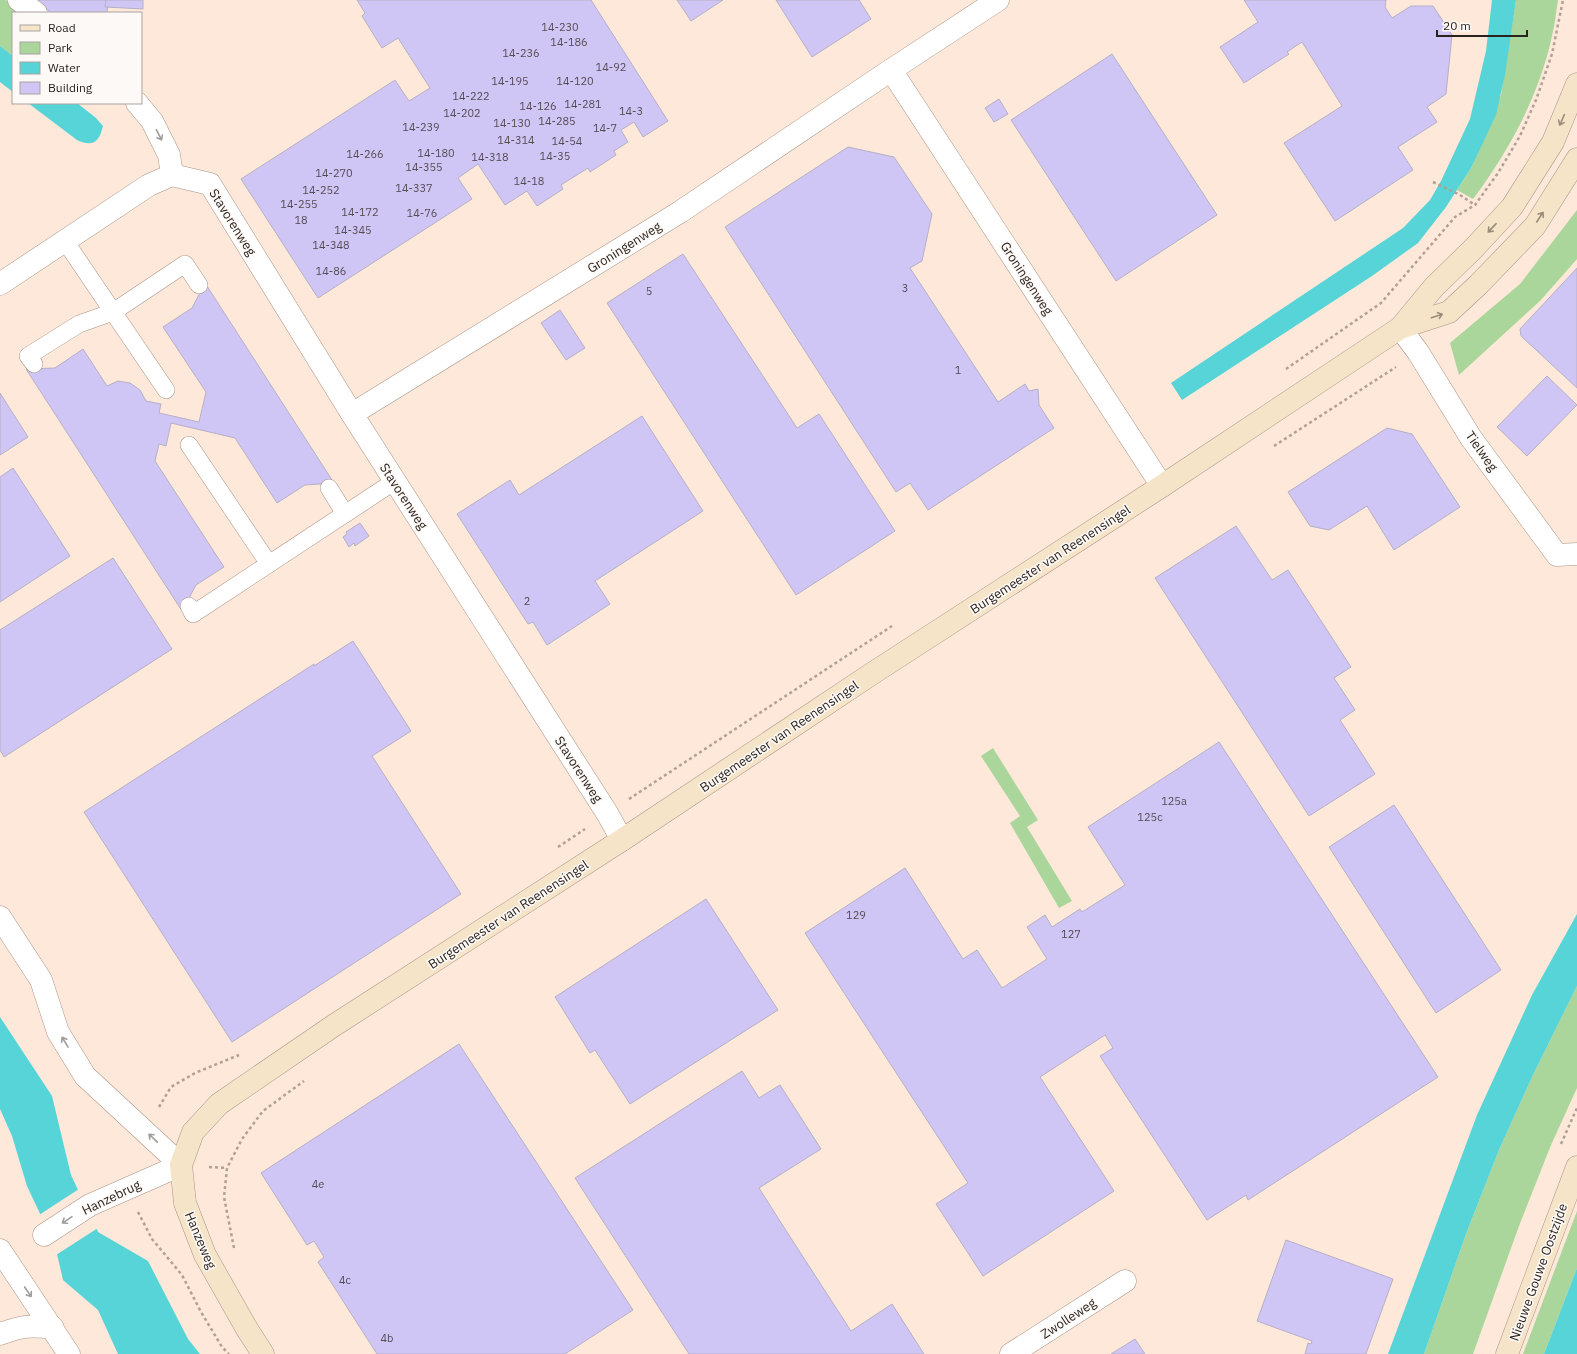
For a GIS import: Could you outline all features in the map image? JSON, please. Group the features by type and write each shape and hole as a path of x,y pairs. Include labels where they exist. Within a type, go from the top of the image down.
{"street":[{"name":"Groningenweg","path":"352,414 680,212 998,0"},
{"name":"Groningenweg","path":"891,70 1162,486"},
{"name":"Burgemeester van Reenensingel","path":"1400,328 1434,287 1474,248 1512,207 1553,142 1577,84"},
{"path":"0,284 149,185 172,174 169,155 152,121 138,104"},
{"name":"Burgemeester van Reenensingel","path":"180,1165 193,1132 219,1104 333,1026 622,840 873,673 1162,486 1400,328 1449,312 1478,285 1535,226 1577,159"},
{"name":"Stavorenweg","path":"172,174 210,184 394,481 603,807 622,840"},
{"name":"Tielweg","path":"1400,328 1418,352 1471,438 1557,555 1577,554"},
{"path":"0,917 41,980 58,1032 85,1076 180,1165"},
{"name":"Hanzebrug","path":"44,1235 90,1205 180,1165"},
{"name":"Hanzeweg","path":"180,1165 185,1203 205,1255 263,1354"},
{"name":"Nieuwe Gouwe Oostzijde","path":"1507,1354 1577,1168"},
{"path":"2,1258 53,1328 69,1354"},
{"name":"Zwolleweg","path":"1011,1354 1125,1281"},
{"path":"0,1334 18,1327 36,1326 53,1328"}],"lane":[{"path":"65,241 166,390"},
{"path":"34,364 28,356 79,324 113,312 185,264 199,285"},
{"path":"189,445 269,564"},
{"path":"189,606 193,614 394,481"},
{"path":"329,488 345,514"}],"path":[{"path":"1433,182 1460,195 1475,205"},
{"name":"Hanzeweg","path":"227,1168 224,1197 234,1248 237,1255"},
{"path":"132,1186 132,1198 152,1239 182,1275 204,1318 222,1347 229,1354"}],"green space":[{"path":"0,0 6,0 21,12 12,12 12,55 0,46"},
{"path":"1516,0 1558,0 1553,32 1539,80 1521,122 1499,162 1473,199 1457,190 1471,168 1501,95"},
{"path":"1577,210 1577,259 1540,301 1459,375 1450,343 1520,284"},
{"path":"993,748 1038,820 1027,827 1072,901 1059,908 1010,823 1020,816 981,756"},
{"path":"1577,986 1577,1088 1551,1145 1519,1226 1473,1354 1424,1354 1466,1234 1499,1150 1532,1077"},
{"path":"1577,1211 1577,1268 1544,1354 1523,1354"}],"water":[{"path":"1492,0 1516,0 1505,75 1496,115 1471,168 1446,207 1418,243 1372,276 1182,400 1171,383 1403,228 1430,200 1441,181 1470,119 1486,51"},
{"path":"0,46 12,55 12,91 0,82"},
{"path":"29,104 78,104 96,118 103,126 97,140 94,142 87,143 77,140"},
{"path":"1577,914 1577,986 1532,1077 1499,1150 1466,1234 1424,1354 1388,1354 1477,1115 1532,995"},
{"path":"0,1017 52,1096 71,1175 98,1232 148,1261 188,1339 200,1354 118,1354 98,1310 63,1280 52,1232 43,1220 27,1186 12,1136 0,1109"},
{"path":"1577,1268 1577,1354 1544,1354"}],"pier":[{"path":"79,1189 98,1228 56,1255 50,1233 39,1215"}],"building":[{"path":"38,0 108,0 107,12 50,12"},
{"path":"106,0 143,0 143,9 105,7"},
{"path":"357,0 591,0 668,121 643,137 634,122 621,130 628,142 614,151 616,155 590,172 588,168 561,185 563,189 537,206 527,191 505,205 478,164 458,178 472,199 318,298 241,179 395,80 409,101 430,88 398,38 382,48 362,16 365,13"},
{"path":"677,0 723,0 691,21"},
{"path":"776,0 859,0 871,19 812,57"},
{"path":"1244,0 1386,0 1385,7 1392,18 1411,6 1433,6 1452,35 1446,94 1427,107 1437,122 1398,147 1413,170 1335,221 1284,143 1342,106 1302,42 1287,52 1289,54 1244,83 1220,47 1258,22"},
{"path":"1112,54 1217,215 1116,281 1011,120"},
{"path":"999,99 1008,114 994,122 985,108"},
{"path":"848,147 894,157 932,214 922,261 910,268 998,402 1025,384 1029,391 1038,389 1039,405 1054,428 928,510 910,483 896,492 725,227"},
{"path":"683,254 797,428 819,414 895,531 796,595 607,303"},
{"path":"1577,268 1577,388 1521,336 1520,329"},
{"path":"205,283 334,483 305,485 277,503 235,438 171,423 166,446 159,444 155,461 224,567 196,585 182,611 26,369 55,368 83,349 107,386 118,381 130,383 140,390 146,401 161,404 159,413 199,422 206,392 163,327 192,308"},
{"path":"560,310 585,348 566,360 541,323"},
{"path":"1547,376 1577,405 1527,456 1497,427"},
{"path":"0,393 28,437 0,455"},
{"path":"642,416 703,511 595,581 610,604 547,645 533,622 528,624 457,514 510,480 519,495"},
{"path":"1387,428 1412,434 1460,507 1394,550 1367,506 1329,530 1310,526 1288,492"},
{"path":"13,468 70,556 0,602 0,477"},
{"path":"360,523 369,536 355,546 354,543 349,547 343,537 347,534 346,532"},
{"path":"1236,526 1272,580 1288,570 1351,667 1334,678 1355,710 1340,720 1375,774 1309,816 1155,578"},
{"path":"113,558 172,649 4,757 0,750 0,630"},
{"path":"353,641 411,731 372,756 461,894 232,1042 84,812 314,664 314,666"},
{"path":"1219,742 1438,1077 1248,1200 1246,1195 1207,1220 1100,1056 1113,1048 1105,1035 1040,1077 1114,1191 983,1276 936,1204 968,1183 805,933 905,868 963,959 977,950 1002,988 1047,959 1027,927 1045,915 1052,927 1080,909 1082,912 1125,885 1088,827"},
{"path":"1394,805 1501,970 1436,1013 1329,847"},
{"path":"706,899 778,1010 630,1104 595,1050 590,1053 555,997"},
{"path":"459,1044 633,1310 565,1354 377,1354 318,1262 324,1257 314,1241 307,1245 261,1173"},
{"path":"742,1071 759,1098 780,1085 821,1149 759,1188 785,1229 851,1331 892,1304 924,1354 689,1354 575,1178"},
{"path":"1286,1240 1393,1279 1366,1354 1305,1354 1308,1343 1311,1344 1312,1341 1257,1321"},
{"path":"1135,1339 1145,1354 1111,1354"}]}
